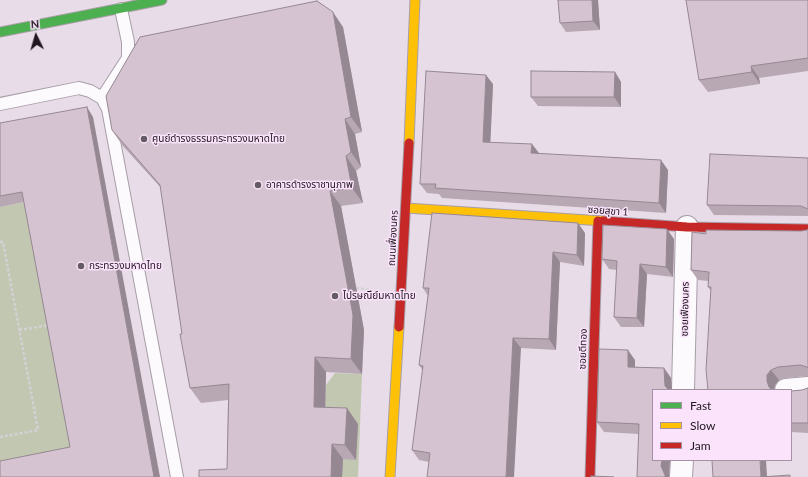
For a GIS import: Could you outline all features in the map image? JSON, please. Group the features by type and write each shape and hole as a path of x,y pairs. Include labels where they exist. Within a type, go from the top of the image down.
{"street":[{"name":"ถนนเฟื่องนคร","path":"390,477 406,208 415,0"},
{"path":"0,32 156,1"},
{"name":"ซอยสุขา 1","path":"406,208 687,227 808,229"},
{"name":"ซอยตีทอง","path":"590,477 598,221"},
{"name":"ซอยเฟืองนคร","path":"683,389 687,227"},
{"path":"792,389 808,388"},
{"path":"681,477 682,461"}],"lane":[{"path":"102,98 128,58 128,42 120,8"},
{"path":"0,104 79,88 90,91 102,98 108,109 177,477"}],"path":[{"path":"0,242 2,242 38,430 0,437"},
{"path":"356,288 373,290"},
{"path":"19,330 52,324"}],"green space":[{"path":"29,201 77,457 0,472 0,207"},
{"path":"335,373 362,374 358,477 322,477 326,385"}],"building":[{"path":"558,0 592,0 593,21 560,23"},
{"path":"686,0 808,0 808,58 751,66 752,72 699,80"},
{"name":"อาคารดำรงราชานุภาพ","path":"317,1 333,12 351,117 345,119 351,152 346,156 352,188 330,191 353,315 351,359 315,357 314,407 347,408 345,445 332,444 331,477 199,477 199,470 227,469 229,384 190,388 180,334 182,334 160,185 112,130 106,96 140,37"},
{"path":"426,71 486,75 483,142 532,144 531,153 661,160 659,203 435,188 436,184 420,184"},
{"path":"531,71 615,72 614,97 531,97"},
{"name":"กระทรวงมหาดไทย","path":"87,107 154,477 0,477 0,461 70,447 22,192 0,196 0,123"},
{"path":"710,154 808,158 808,209 801,206 707,205"},
{"path":"432,213 578,223 577,255 553,252 549,339 513,338 506,477 427,477 430,453 412,450 423,366 419,365 429,288 423,288"},
{"path":"603,225 667,229 666,267 640,264 637,318 614,317 617,261 602,259"},
{"path":"808,229 808,368 800,365 778,367 771,370 767,375 767,381 771,389 708,389 706,370 711,287 708,287 709,272 691,270 692,232 706,234 706,230"},
{"path":"599,349 628,350 628,367 664,368 665,386 668,389 652,389 652,461 662,461 661,466 665,477 637,477 639,424 597,422"},
{"path":"808,388 808,423 792,423 792,391"},
{"path":"712,461 760,461 761,477 713,477"},
{"path":"790,475 790,477 761,477"},
{"path":"591,476 614,477 591,477"}],"traffic: fast":[{"path":"0,32 162,0"}],"traffic: slow":[{"path":"409,143 415,0"},
{"path":"406,208 603,221"},
{"path":"390,477 399,327"}],"traffic: jam":[{"path":"399,327 409,143"},
{"path":"590,477 598,221"},
{"path":"603,221 687,227 808,229"}],"place":[{"name":"ศูนย์ดำรงธรรมกระทรวงมหาดไทย","path":"144,139"},
{"name":"อาคารดำรงราชานุภาพ","path":"258,185"},
{"name":"กระทรวงมหาดไทย","path":"81,266"},
{"name":"ไปรษณีย์มหาดไทย","path":"335,296"}]}
